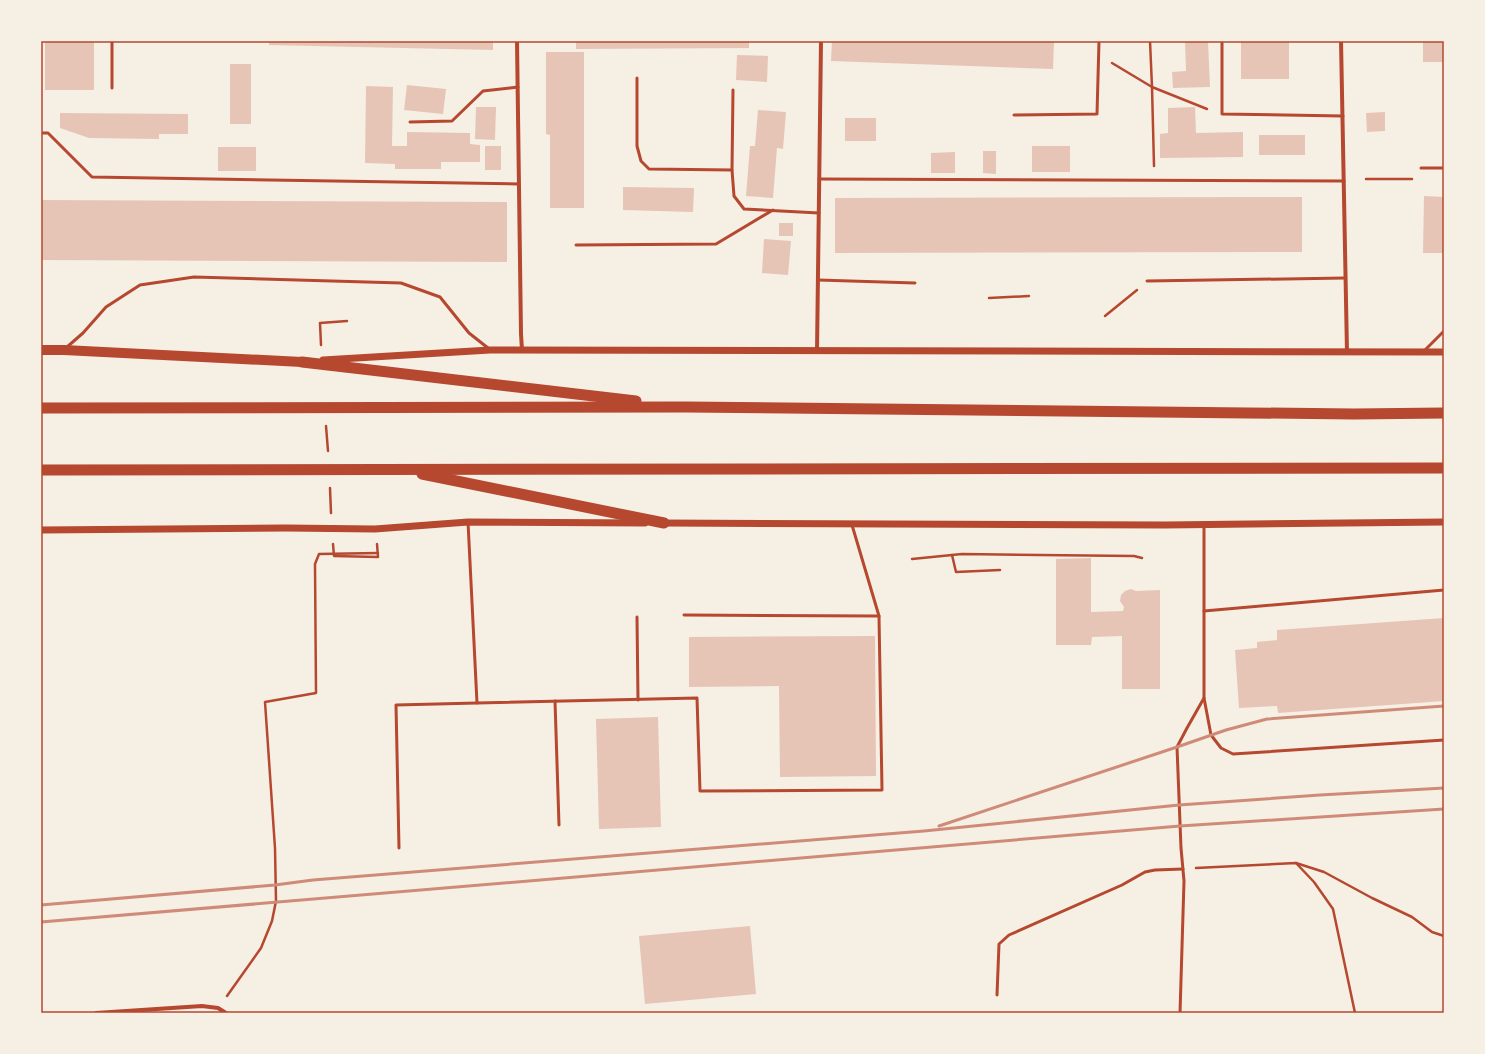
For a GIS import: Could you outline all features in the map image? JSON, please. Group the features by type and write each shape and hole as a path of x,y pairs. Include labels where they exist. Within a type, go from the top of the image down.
{"highway":[{"path":"302,362 686,407"},
{"path":"41,408 686,407 1354,414 1444,413"},
{"path":"41,470 1444,468"},
{"path":"398,469 664,523"}],"main road":[{"path":"41,350 302,362"}],"street":[{"path":"517,41 522,350"},
{"path":"817,351 822,41"},
{"path":"1341,41 1347,352"},
{"path":"302,362 490,350 1444,352"},
{"path":"41,530 278,528 375,529 468,522 1165,525 1204,523 1444,522"},
{"path":"96,1013 202,1006 218,1008 226,1013"}],"lane":[{"path":"112,41 112,88"},
{"path":"1014,115 1097,114 1098,41"},
{"path":"1222,41 1222,114 1343,116"},
{"path":"638,78 637,146 641,161 649,169 732,170"},
{"path":"410,122 452,121 483,91 518,87"},
{"path":"733,90 732,170 734,196 744,209 819,212"},
{"path":"41,133 48,133 92,177 519,184"},
{"path":"1421,168 1444,168"},
{"path":"819,179 1344,181"},
{"path":"576,244 716,244 773,210"},
{"path":"64,350 83,333 106,307 140,285 194,277 401,283 440,297 469,333 490,350"},
{"path":"1147,281 1345,278"},
{"path":"818,280 916,282"},
{"path":"1423,352 1444,331"},
{"path":"468,522 477,703"},
{"path":"1204,523 1204,698 1211,735 1221,748 1233,754 1444,740"},
{"path":"399,848 396,705 698,698 700,791 882,790 879,616 852,524"},
{"path":"1204,611 1444,590"},
{"path":"684,615 879,616"},
{"path":"637,617 638,700"},
{"path":"1180,1013 1184,882 1181,848 1177,747 1204,698"},
{"path":"555,701 558,825"},
{"path":"997,995 999,944 1009,935 1122,885 1145,872 1183,868"}],"path":[{"path":"1150,41 1154,180"},
{"path":"1098,55 1152,87 1222,114"},
{"path":"1366,179 1416,179 1421,168"},
{"path":"1105,316 1147,281"},
{"path":"989,298 1030,296"},
{"path":"321,346 320,322 347,321"},
{"path":"326,424 328,455"},
{"path":"330,486 332,517"},
{"path":"333,540 334,556 378,557"},
{"path":"218,1008 261,948 272,921 276,901 275,848 265,702 316,694 315,564 320,554 378,553"},
{"path":"912,559 962,554 1134,556 1142,558"},
{"path":"952,555 956,572 1000,570"},
{"path":"1296,863 1314,882 1333,909 1355,1013"},
{"path":"1183,868 1296,863 1324,872 1372,898 1412,917 1432,932 1444,936"}],"building":[{"path":"45,41 94,41 94,90 45,90"},
{"path":"269,41 493,41 493,50 269,45"},
{"path":"576,41 749,41 749,48 576,49"},
{"path":"832,41 1054,41 1053,69 831,61"},
{"path":"1208,41 1210,87 1173,88 1172,72 1186,71 1185,42"},
{"path":"1241,41 1289,41 1289,79 1241,79"},
{"path":"1423,41 1444,41 1444,62 1423,62"},
{"path":"546,52 584,52 584,208 550,208 550,135 546,134"},
{"path":"737,55 768,56 767,82 736,80"},
{"path":"230,64 251,64 251,124 230,124"},
{"path":"407,85 446,89 443,114 404,110"},
{"path":"366,86 393,87 392,146 407,146 407,132 470,133 470,144 480,145 480,162 441,162 441,169 395,169 395,164 365,163"},
{"path":"476,107 496,107 495,140 475,139"},
{"path":"1195,107 1196,133 1243,132 1243,157 1160,158 1160,134 1168,133 1168,108"},
{"path":"758,110 786,112 783,149 777,148 773,198 746,196 750,146 755,146"},
{"path":"1385,112 1385,131 1367,132 1366,113"},
{"path":"60,113 188,114 188,134 159,134 159,139 89,138 60,128"},
{"path":"845,118 876,118 876,141 845,141"},
{"path":"1259,135 1305,135 1305,155 1259,155"},
{"path":"485,146 501,146 501,170 485,170"},
{"path":"1032,146 1070,146 1070,172 1032,172"},
{"path":"218,147 256,147 256,171 218,171"},
{"path":"983,151 996,151 996,174 983,173"},
{"path":"955,152 955,173 931,173 931,153"},
{"path":"623,187 694,188 693,212 623,210"},
{"path":"1424,196 1444,197 1444,253 1423,253"},
{"path":"1302,197 1302,252 835,253 835,198"},
{"path":"41,200 507,202 507,262 41,260"},
{"path":"779,223 793,223 793,236 779,236"},
{"path":"764,239 791,241 788,275 762,273"},
{"path":"1091,558 1091,612 1123,611 1124,607 1120,601 1121,595 1125,591 1131,589 1136,591 1160,590 1160,689 1122,689 1122,636 1092,637 1091,645 1056,645 1056,559"},
{"path":"1444,618 1444,701 1278,713 1277,706 1239,708 1235,650 1257,648 1257,642 1277,640 1277,630"},
{"path":"875,636 876,776 780,777 779,686 689,687 689,637"},
{"path":"658,717 661,827 599,829 596,719"},
{"path":"750,926 756,994 645,1004 639,936"}],"railway":[{"path":"939,826 1226,730 1267,719 1444,706"},
{"path":"41,905 275,885 313,880 924,831 1179,805 1444,788"},
{"path":"41,922 1180,826 1444,809"}]}
